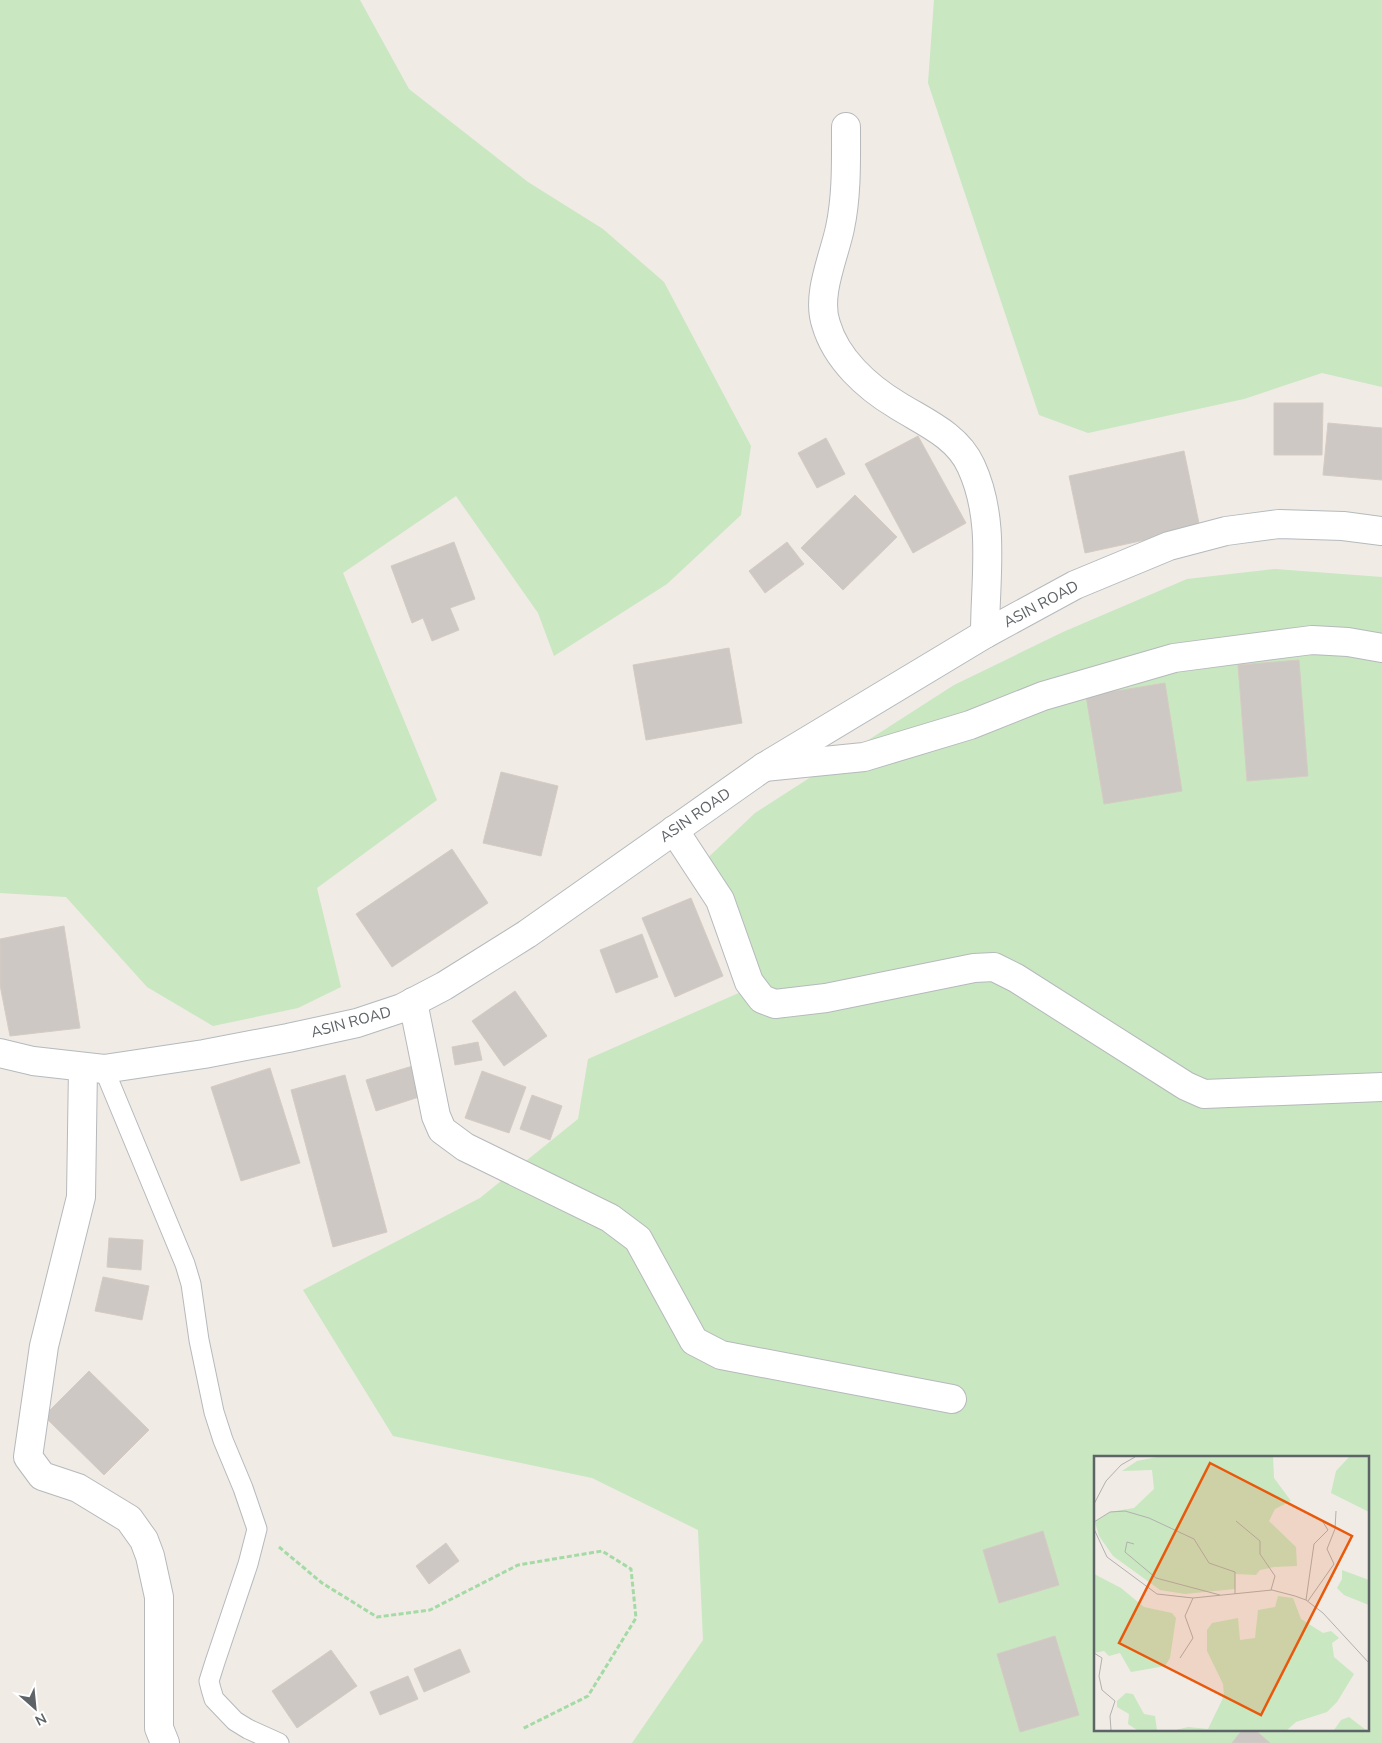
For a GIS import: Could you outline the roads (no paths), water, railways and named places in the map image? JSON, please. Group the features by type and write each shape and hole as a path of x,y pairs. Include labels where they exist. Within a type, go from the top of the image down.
{"street":[{"path":"846,127 845,189 840,228 824,299 826,325 842,356 867,383 895,404 942,432 962,452 971,465 984,508 987,534 984,634"},
{"name":"ASIN ROAD","path":"0,1053 34,1062 93,1068 204,1054 288,1038 357,1023 402,1008 444,986 527,934 764,767 984,634 1075,584 1169,546 1226,532 1279,524 1343,526 1382,531"},
{"path":"764,767 864,757 961,728 1043,696 1174,658 1312,640 1348,642 1382,648"},
{"path":"674,830 720,900 749,982 762,999 775,1004 826,998 974,968 994,967 1016,978 1186,1086 1204,1094 1382,1088"},
{"path":"413,1002 436,1116 442,1130 465,1146 610,1218 638,1240 694,1340 721,1355 952,1399"},
{"path":"93,1068 81,1197 44,1346 28,1457 42,1476 78,1488 129,1519 144,1540 150,1556 158,1597 159,1728 165,1743"}],"lane":[{"path":"93,1068 185,1264 191,1284 199,1340 214,1412 258,1529 209,1682 214,1699 235,1721 248,1730 279,1743"}]}
